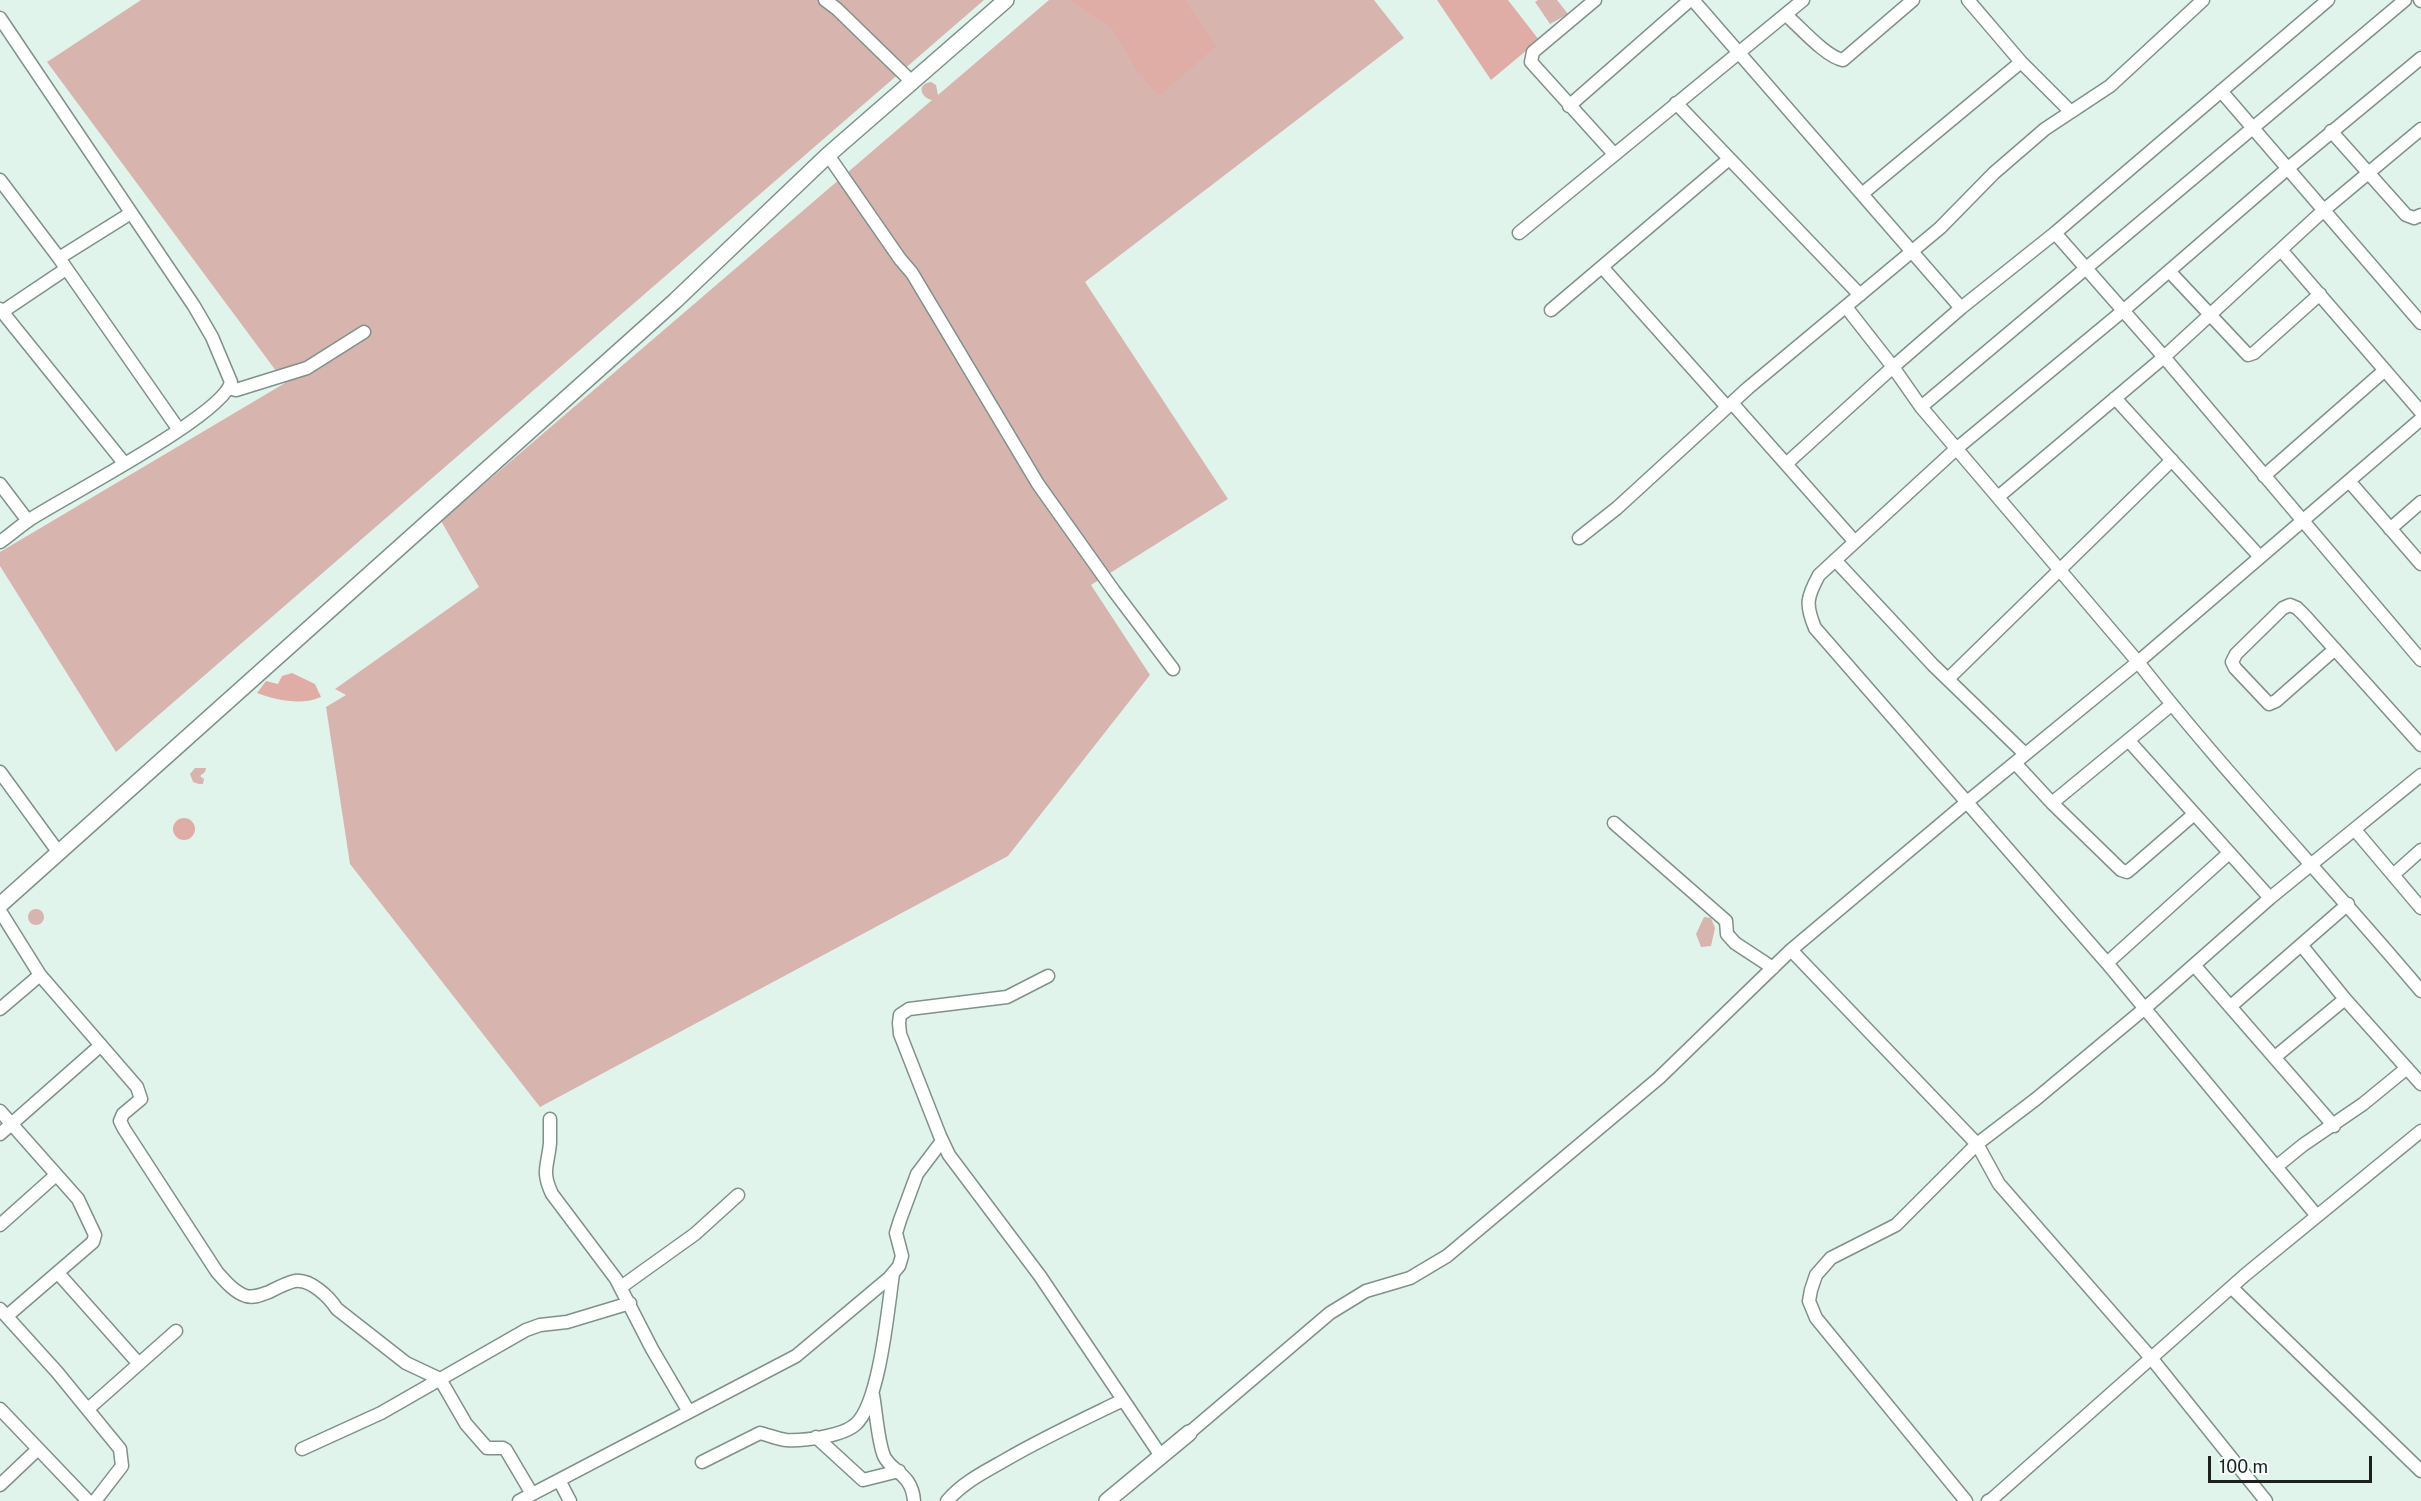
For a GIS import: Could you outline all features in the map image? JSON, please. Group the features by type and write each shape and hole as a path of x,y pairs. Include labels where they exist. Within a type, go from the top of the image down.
{"street":[{"path":"825,0 912,82"},
{"path":"0,905 675,301 828,155 1006,0"},
{"path":"1595,0 1533,52 1531,57 1534,68 1614,154"},
{"path":"1569,106 1691,0 1739,51 1961,308"},
{"path":"1519,232 1803,0"},
{"path":"1786,15 1837,59 1843,60 1913,0"},
{"path":"1968,0 2021,62 2071,112"},
{"path":"1579,538 1617,508 1730,405 1940,228 1994,173 2045,129 2110,86 2203,0"},
{"path":"1786,464 1961,308 2055,233 2328,0"},
{"path":"1920,407 2404,0"},
{"path":"0,18 194,306 212,337 229,375 230,388 217,402 179,430 28,521 0,542"},
{"path":"2317,1216 2107,963 1815,628 1808,610 1809,592 1819,575 1956,449 2124,310 2286,169 2421,57"},
{"path":"1862,194 2021,62"},
{"path":"2221,91 2286,169 2421,322"},
{"path":"1676,103 1860,295"},
{"path":"1998,497 2164,357 2324,210 2421,129"},
{"path":"2331,131 2410,218 2421,215"},
{"path":"828,155 912,273 1038,483 1114,591 1173,669"},
{"path":"1551,310 1729,159"},
{"path":"0,180 179,430"},
{"path":"124,463 2,316 62,264 131,213"},
{"path":"2055,233 2124,310 2421,660"},
{"path":"2281,250 2421,412"},
{"path":"1602,267 1786,464 1855,542"},
{"path":"2169,271 2244,352 2251,355 2320,294"},
{"path":"1846,307 1893,367 1920,407 2138,662 2171,705 2348,904 2421,991"},
{"path":"230,388 236,390 307,368 364,332"},
{"path":"2264,476 2385,370"},
{"path":"2115,398 2260,557"},
{"path":"1107,1501 1330,1313 1366,1291 1410,1278 1447,1256 1659,1078 1791,950 1967,801 2138,662 2421,419"},
{"path":"1948,679 2172,460"},
{"path":"2349,481 2421,564"},
{"path":"0,484 28,521"},
{"path":"2390,529 2421,502"},
{"path":"1835,560 2020,759 2052,803 2115,865 2127,872 2193,815"},
{"path":"2334,649 2276,701 2269,704 2232,662 2236,654 2283,608 2290,605 2297,608 2421,745"},
{"path":"2052,803 2171,705"},
{"path":"2129,741 2228,854 2270,898"},
{"path":"1,775 59,853"},
{"path":"1966,1501 1816,1317 1809,1301 1816,1275 1831,1258 1896,1225 1977,1144 2036,1099 2144,1009 2270,898 2421,775"},
{"path":"1614,823 1726,921 1727,934 1735,943 1773,968"},
{"path":"2355,830 2421,908"},
{"path":"2393,875 2421,850"},
{"path":"2107,963 2228,854"},
{"path":"2231,1006 2348,904"},
{"path":"0,911 40,975 137,1087 141,1099 123,1114 120,1121 124,1130 225,1281 246,1296 257,1297 288,1283 306,1282 406,1362 440,1379 447,1394 477,1439 486,1448 506,1450 532,1494"},
{"path":"2302,946 2345,999 2421,1084"},
{"path":"1791,950 1977,1144 1999,1184 2152,1359 2266,1501"},
{"path":"2194,965 2334,1126"},
{"path":"0,1009 40,975"},
{"path":"1048,976 1007,997 909,1009 900,1015 898,1023 900,1034 942,1141 957,1168 1040,1276 1161,1456"},
{"path":"2275,1057 2345,999"},
{"path":"0,1134 101,1045"},
{"path":"2276,1167 2303,1145 2334,1126 2406,1068"},
{"path":"0,1111 78,1199 95,1235 93,1242 58,1273 4,1313 120,1449 123,1457 122,1466 95,1501"},
{"path":"550,1119 550,1145 544,1173 546,1183 621,1287 652,1349 689,1412"},
{"path":"1988,1501 2245,1275 2421,1131"},
{"path":"519,1501 796,1356 893,1274 902,1256 896,1233 917,1174 942,1141"},
{"path":"0,1225 56,1175"},
{"path":"621,1287 695,1234 738,1195"},
{"path":"58,1273 139,1364"},
{"path":"702,1462 760,1433 786,1440 816,1437 840,1434 858,1423 873,1395 893,1274"},
{"path":"2232,1288 2421,1471"},
{"path":"302,1449 381,1413 526,1330 540,1325 567,1322 630,1303"},
{"path":"88,1409 176,1331"},
{"path":"873,1395 884,1457 899,1471 914,1493 914,1501"},
{"path":"947,1501 964,1484 983,1472 1123,1400"},
{"path":"0,1409 88,1501"},
{"path":"816,1437 863,1480 899,1471"},
{"path":"0,1485 38,1449"},
{"path":"559,1480 570,1501"}],"shaded area":[{"path":"141,0 984,0 116,752 0,566 0,552 285,383 47,62"},
{"path":"1049,0 1374,0 1404,38 1085,282 1228,499 1091,585 1150,675 1008,856 540,1107 350,864 326,707 346,695 335,689 479,587 441,521 932,100 923,94 923,85 931,82 936,85 938,95"},
{"path":"1069,0 1185,0 1216,46 1159,96 1135,69 1111,28"},
{"path":"1437,0 1508,0 1539,40 1491,80"},
{"path":"1557,0 1568,14 1550,24 1535,2"},
{"path":"292,673 315,684 321,697 297,702 257,693 266,681 278,684 282,676"},
{"path":"195,768 206,768 200,776 204,779 203,784 193,782 190,774"},
{"path":"184,818 192,821 195,829 192,837 184,840 176,837 173,829 176,821"},
{"path":"36,909 42,911 44,917 42,923 36,925 30,923 28,917 30,911"},
{"path":"1704,917 1711,918 1715,928 1711,946 1701,947 1696,934"}]}
